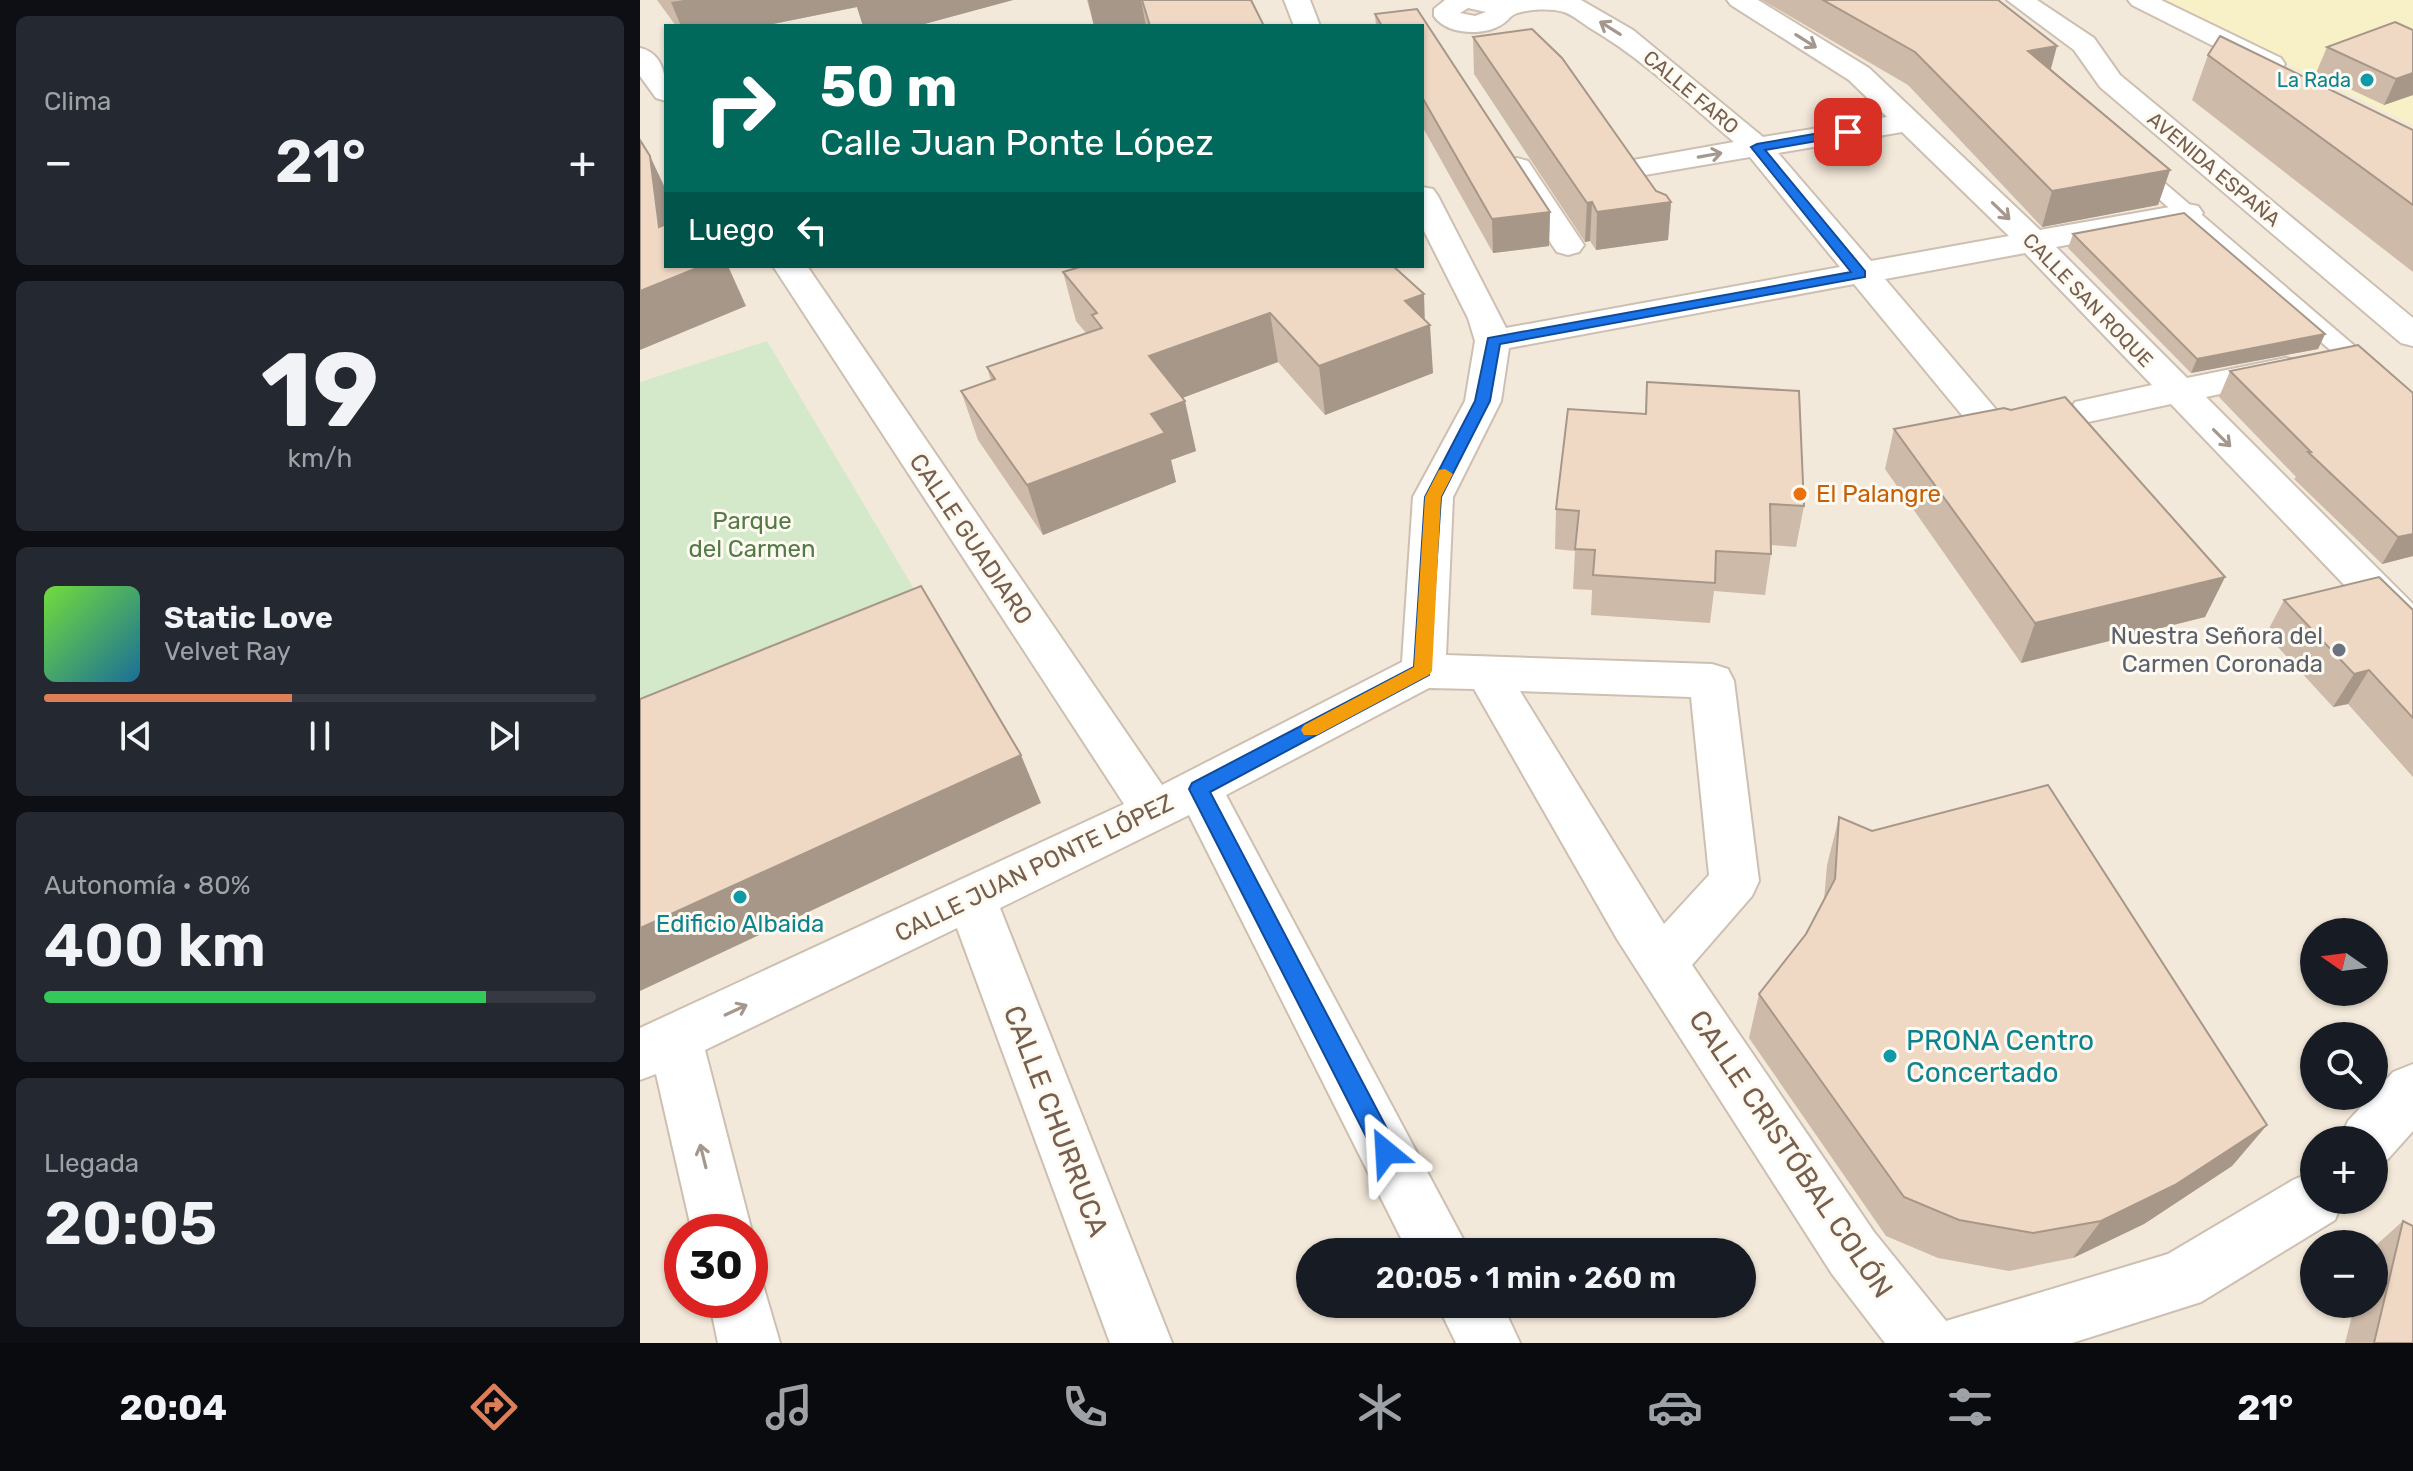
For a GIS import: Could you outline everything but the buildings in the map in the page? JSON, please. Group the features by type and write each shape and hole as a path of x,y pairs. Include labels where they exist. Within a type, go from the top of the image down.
{"street":[{"path":"1297,0 1306,24"},
{"name":"CALLE SAN ROQUE","path":"1740,0 1859,74 2032,241 2413,630"},
{"name":"AVENIDA ESPAÑA","path":"2020,0 2084,44 2110,81 2413,336"},
{"path":"2141,0 2297,77"},
{"name":"CALLE FARO","path":"1462,13 1546,2 1580,9 1623,36 1667,70 1757,147 1860,274 1998,435"},
{"path":"1462,13 1517,38"},
{"path":"640,56 664,89"},
{"path":"1650,194 1625,157 1757,147 1908,122"},
{"path":"1500,141 1568,245"},
{"path":"1424,200 1485,318 1493,341 1483,401 1433,497 1423,671 1712,681 1734,881 1662,962"},
{"path":"1493,341 2187,213"},
{"name":"CALLE GUADIARO","path":"791,268 1176,800 1432,1238"},
{"path":"2088,410 2352,356"},
{"name":"CALLE JUAN PONTE LÓPEZ","path":"657,1047 1176,800 1423,671"},
{"name":"CALLE CRISTÓBAL COLÓN","path":"1487,673 1635,924 1853,1253 1924,1343"},
{"name":"CALLE CHURRUCA","path":"971,898 1141,1343"},
{"path":"657,1047 716,1214"},
{"path":"2381,1126 2413,1090"},
{"path":"1967,1343 2180,1281 2300,1208"},
{"path":"743,1318 749,1343"},
{"path":"1476,1318 1489,1343"}],"lane":[{"path":"2116,151 2413,409"}],"shaded area":[{"path":"640,0 2183,0 2413,105 2413,1343 640,1343"}],"green space":[{"name":"Parque del Carmen","path":"767,341 914,589 640,700 640,382"}],"sand":[{"name":"La Rada","path":"2156,0 2413,0 2413,125"}],"slow traffic":[{"path":"1311,730 1423,671 1433,497 1445,474"}],"place":[{"name":"La Rada","path":"2367,80"},
{"name":"El Palangre","path":"1800,494"},
{"name":"Nuestra Señora del Carmen Coronada","path":"2339,650"},
{"name":"Edificio Albaida","path":"740,897"},
{"name":"PRONA Centro Concertado","path":"1890,1056"}],"route":[{"path":"1386,1152 1199,789 1423,671 1433,497 1483,401 1493,341 1860,274 1757,147 1848,132"}]}
